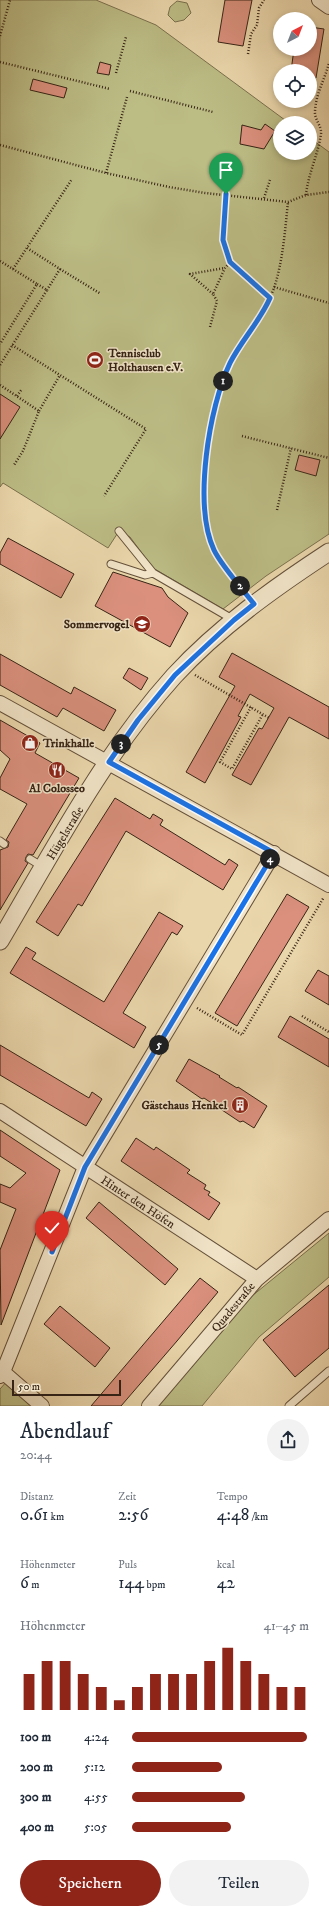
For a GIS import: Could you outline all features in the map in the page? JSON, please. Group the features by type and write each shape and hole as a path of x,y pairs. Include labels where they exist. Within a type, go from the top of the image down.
{"street":[{"path":"319,0 329,7"},
{"name":"Hügelstraße","path":"0,941 37,863 151,703 182,668 234,620 254,604 329,552"},
{"path":"0,703 274,853 327,890"},
{"path":"42,1406 2,1374 85,1167 274,853"},
{"name":"Hinter den Höfen","path":"0,1111 257,1279"},
{"name":"Quadestraße","path":"149,1406 257,1279 329,1219"}],"lane":[{"path":"119,531 153,573 234,620"},
{"path":"111,564 145,575 153,573"},
{"path":"290,1406 329,1371"}],"path":[{"path":"0,36 10,0"},
{"path":"248,54 251,34 257,25 259,8 264,0"},
{"path":"116,73 126,37"},
{"path":"0,62 110,89"},
{"path":"306,195 307,183 321,134 314,112 321,81 326,76 329,63"},
{"path":"130,91 213,112"},
{"path":"106,173 127,97"},
{"path":"0,144 106,173 169,187 288,202 306,195 329,192"},
{"path":"13,269 72,179"},
{"path":"264,198 270,180"},
{"path":"226,194 223,240 230,262 270,298"},
{"path":"254,604 214,551 207,530 205,473 208,440 216,404 226,373 231,361 270,298 274,287 284,243 288,202"},
{"path":"27,248 101,294"},
{"path":"0,261 47,290"},
{"path":"213,294 225,268 230,262"},
{"path":"210,327 218,301 213,294 190,274 225,268"},
{"path":"0,365 60,269"},
{"path":"0,344 38,284"},
{"path":"274,287 329,303"},
{"path":"12,345 146,429 104,496"},
{"path":"14,465 23,451 39,410 60,375"},
{"path":"0,385 39,410"},
{"path":"17,396 22,390"},
{"path":"242,436 329,458"},
{"path":"276,510 291,448"},
{"path":"182,668 269,718"},
{"path":"251,707 220,762 232,769 263,714"},
{"path":"185,1001 242,1035 327,890"},
{"path":"302,1016 329,1032"}],"green space":[{"path":"0,0 96,0 156,25 280,116 273,116 273,160 317,160 317,143 329,152 329,534 266,576 223,609 153,568 130,537 119,531 108,548 3,483 0,487"},
{"path":"177,1 187,3 191,13 184,20 175,22 168,15 170,7"},
{"path":"329,1233 329,1277 259,1337 202,1406 157,1406 240,1308 252,1296"},
{"path":"8,1380 37,1406 0,1406 0,1389"}],"building":[{"path":"225,0 252,0 243,46 218,42"},
{"path":"317,28 324,29 317,72 317,64 292,64 293,56 317,56"},
{"path":"100,62 111,65 109,75 97,73"},
{"path":"33,79 67,88 64,98 30,90"},
{"path":"265,124 273,130 273,134 264,149 240,144 242,125 261,130"},
{"path":"0,394 20,407 0,439"},
{"path":"299,455 320,460 316,476 295,470"},
{"path":"8,538 74,574 61,598 0,564 0,553"},
{"path":"113,572 162,588 168,597 188,613 170,647 95,606"},
{"path":"232,653 329,707 329,739 289,717 251,785 232,775 259,728 262,729 274,708 250,694 238,716 241,717 205,783 186,772 235,686 219,677"},
{"path":"0,654 71,694 74,687 116,710 104,731 63,708 57,717 0,685"},
{"path":"129,668 148,678 141,690 123,678"},
{"path":"0,720 40,743 35,753 79,778 33,855 28,854 26,857 25,861 28,863 0,910 0,850 8,847 9,842 6,840 27,804 0,789 0,778 10,759 0,750"},
{"path":"115,798 150,819 153,814 163,820 160,825 225,865 229,859 238,865 223,890 126,831 82,906 78,904 58,936 36,922"},
{"path":"287,894 309,907 237,1026 215,1013"},
{"path":"159,912 183,926 177,935 172,932 123,1013 146,1027 134,1048 10,973 26,947 36,953 32,959 104,1002"},
{"path":"318,970 329,976 329,1005 305,991"},
{"path":"290,1016 329,1039 329,1067 278,1037"},
{"path":"0,1045 89,1098 92,1092 102,1099 86,1126 0,1075"},
{"path":"189,1059 220,1076 219,1077 237,1088 238,1087 267,1106 254,1128 243,1121 240,1122 176,1081"},
{"path":"0,1130 60,1170 1,1325 0,1250 16,1209 0,1202 0,1184 10,1188 26,1173 0,1156"},
{"path":"136,1138 154,1150 156,1147 190,1170 187,1173 206,1185 204,1189 210,1192 208,1195 220,1203 209,1220 121,1161"},
{"path":"99,1202 178,1269 165,1285 86,1218"},
{"path":"200,1278 218,1292 177,1341 121,1406 91,1406"},
{"path":"329,1285 329,1348 295,1377 263,1340"},
{"path":"60,1306 110,1348 95,1367 44,1324"}],"place":[{"name":"Tennisclub Holthausen e.V.","path":"95,360"},
{"name":"Sommervogel","path":"142,624"},
{"name":"Trinkhalle","path":"30,743"},
{"name":"Al Colosseo","path":"57,770"},
{"name":"Gästehaus Henkel","path":"240,1105"}],"route":[{"path":"52,1252 85,1167 274,853 109,762 155,697 175,675 234,620 254,604 214,551 207,530 205,507 205,473 208,440 216,404 231,361 270,298 230,262 223,240 226,194"}]}
